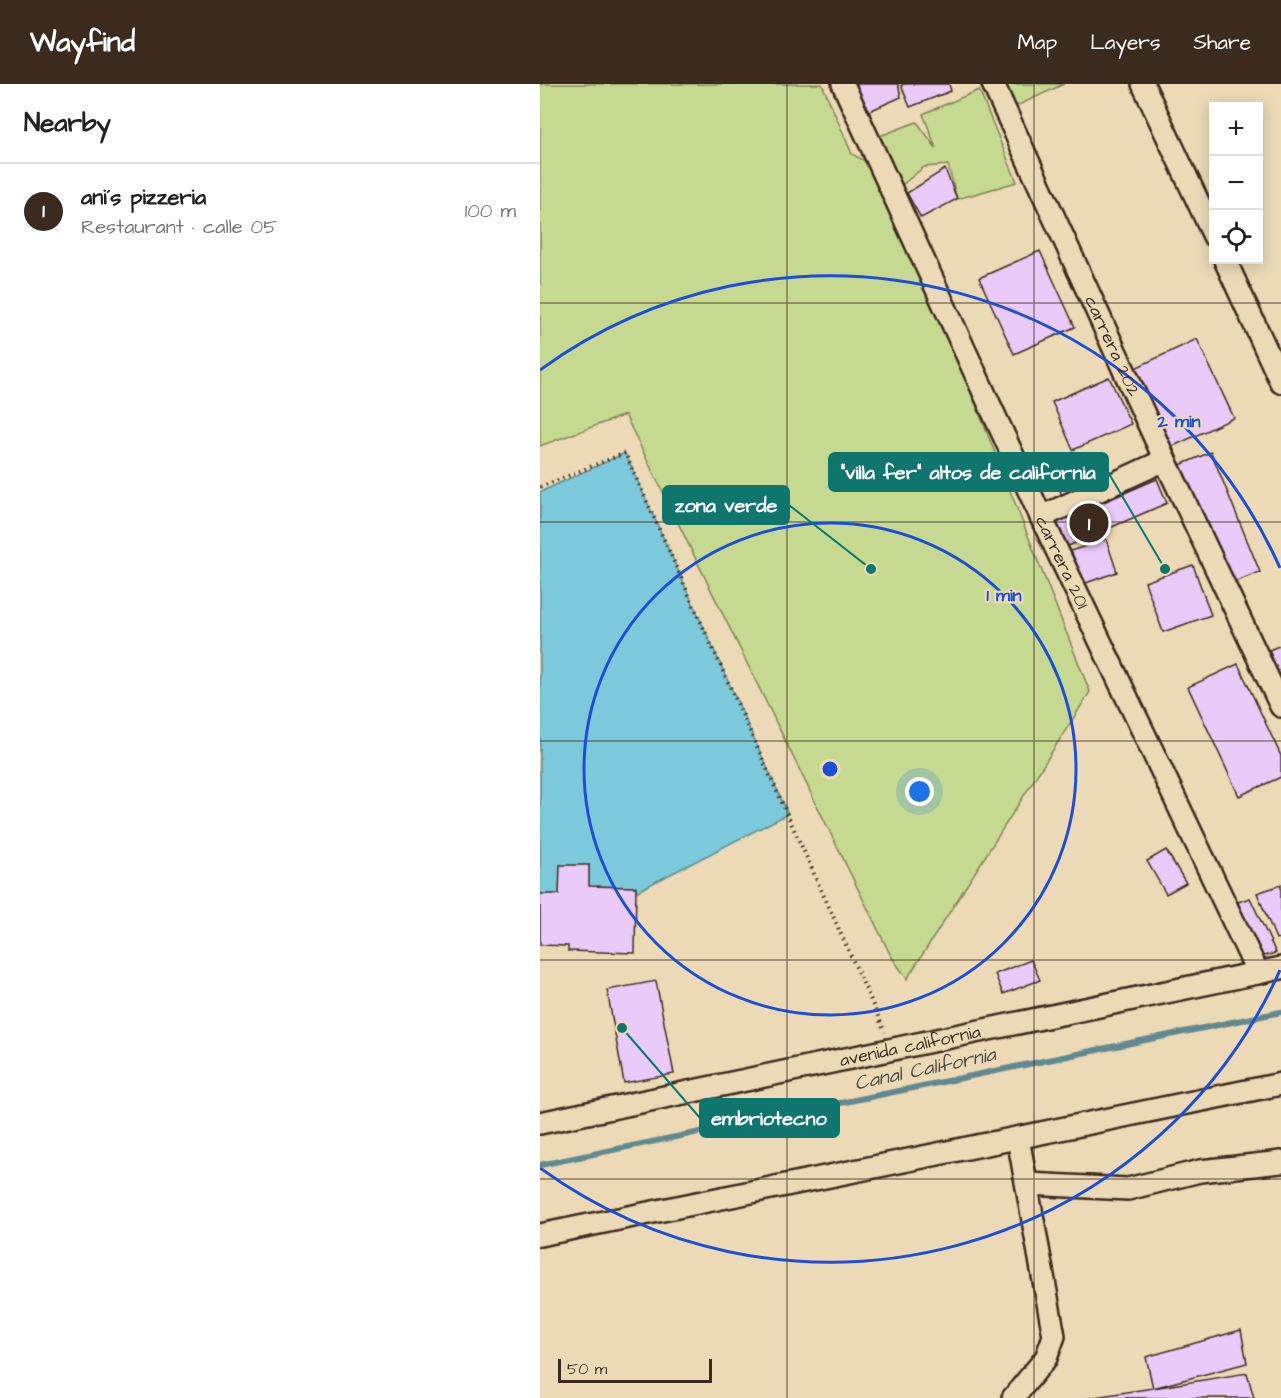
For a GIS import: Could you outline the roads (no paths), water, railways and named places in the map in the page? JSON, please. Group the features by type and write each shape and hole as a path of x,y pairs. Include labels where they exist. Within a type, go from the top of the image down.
{"street":[{"name":"carrera 201","path":"843,84 1041,517 1258,973"},
{"name":"carrera 202","path":"993,84 1165,460 1281,706"},
{"path":"1143,84 1209,225"},
{"path":"1227,264 1281,382"},
{"path":"1041,517 1165,460"},
{"name":"avenida california","path":"540,1123 1281,968"},
{"path":"540,1235 1281,1084"},
{"path":"1013,1398 1046,1358 1054,1336 1018,1138"},
{"path":"1028,1184 1128,1189 1200,1171 1281,1162"}],"water":[{"path":"625,453 788,814 540,941 540,492"}],"waterway":[{"name":"Canal California","path":"540,1165 1281,1012"}],"place":[{"name":"ani´s pizzeria","path":"1089,523"},
{"name":"zona verde","path":"871,569"},
{"name":"\"villa fer\" altos de california","path":"1165,569"},
{"name":"embriotecno","path":"622,1028"}]}
